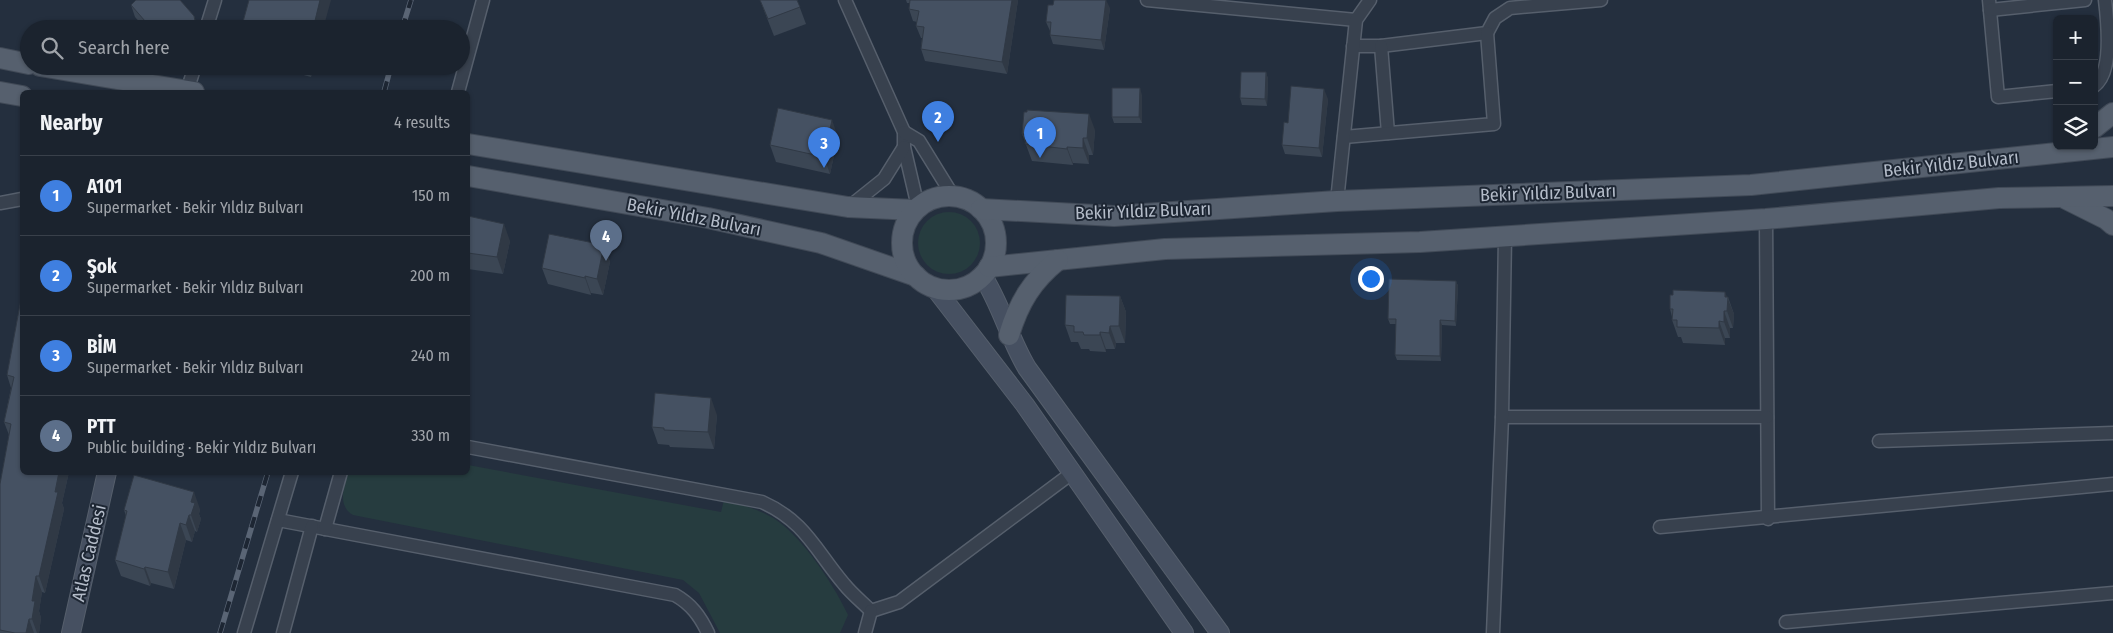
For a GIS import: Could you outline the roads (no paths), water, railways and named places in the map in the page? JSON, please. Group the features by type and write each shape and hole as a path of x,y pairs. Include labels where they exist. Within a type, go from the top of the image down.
{"main road":[{"path":"0,58 20,62"},
{"path":"92,75 179,90"},
{"path":"0,92 20,96"},
{"path":"2098,125 2113,113"},
{"name":"Bekir Yıldız Bulvarı","path":"470,144 848,207 917,209"},
{"name":"Bekir Yıldız Bulvarı","path":"2098,148 2113,147"},
{"name":"Bekir Yıldız Bulvarı","path":"981,209 1114,216 1337,201 1751,185 2059,150"},
{"name":"Bekir Yıldız Bulvarı","path":"470,176 708,218 811,240 852,252 916,276"},
{"path":"953,196 968,200 981,209 990,222 995,236 993,257 986,271 970,284 955,289 934,287 916,276 905,259 902,238 906,223 917,209 932,199 953,196"},
{"path":"986,271 1058,260 1165,249 1420,242 1766,219 1999,198 2113,196"},
{"path":"2062,197 2106,219 2113,226"},
{"path":"1009,334 1015,314 1027,291 1058,260"}],"street":[{"path":"209,20 215,0"},
{"path":"470,48 483,0"},
{"path":"845,0 904,132 904,147 917,209"},
{"path":"1149,0 1356,20"},
{"path":"1337,201 1356,20 1370,0"},
{"path":"1344,137 1494,124 1487,33 1495,18 1510,8 1600,0"},
{"path":"2053,91 1998,97 1990,5 2086,0"},
{"path":"2098,84 2104,80 2112,63 2105,0"},
{"path":"1353,46 1381,46 1487,33"},
{"path":"1381,46 1388,133"},
{"path":"191,90 194,75"},
{"path":"459,90 463,75"},
{"path":"904,132 919,141 953,196"},
{"path":"848,207 884,179 904,147"},
{"path":"0,203 20,199"},
{"path":"1766,219 1768,519"},
{"path":"1493,633 1502,417 1505,237"},
{"path":"986,271 1009,334 1027,368 1220,633"},
{"path":"934,287 1000,371 1184,633"},
{"path":"1502,417 1767,417"},
{"path":"1879,441 2113,433"},
{"path":"470,447 762,502 776,508 799,526 814,542 844,584 871,611"},
{"path":"871,611 899,602 1072,473"},
{"name":"Atlas Caddesi","path":"71,633 106,475"},
{"path":"244,633 291,475"},
{"path":"283,633 318,527 340,475"},
{"path":"1660,527 1768,519 2113,484"},
{"path":"278,520 675,595 684,600 698,614 708,633"},
{"path":"1786,622 2113,593"},
{"path":"865,633 871,611"}],"railway":[{"path":"405,20 411,0"},
{"path":"385,90 389,75"},
{"path":"220,633 267,475"}],"place":[{"name":"Şok","path":"938,142"},
{"name":"A101","path":"1040,158"},
{"name":"BİM","path":"824,168"},
{"name":"PTT","path":"606,261"}]}
